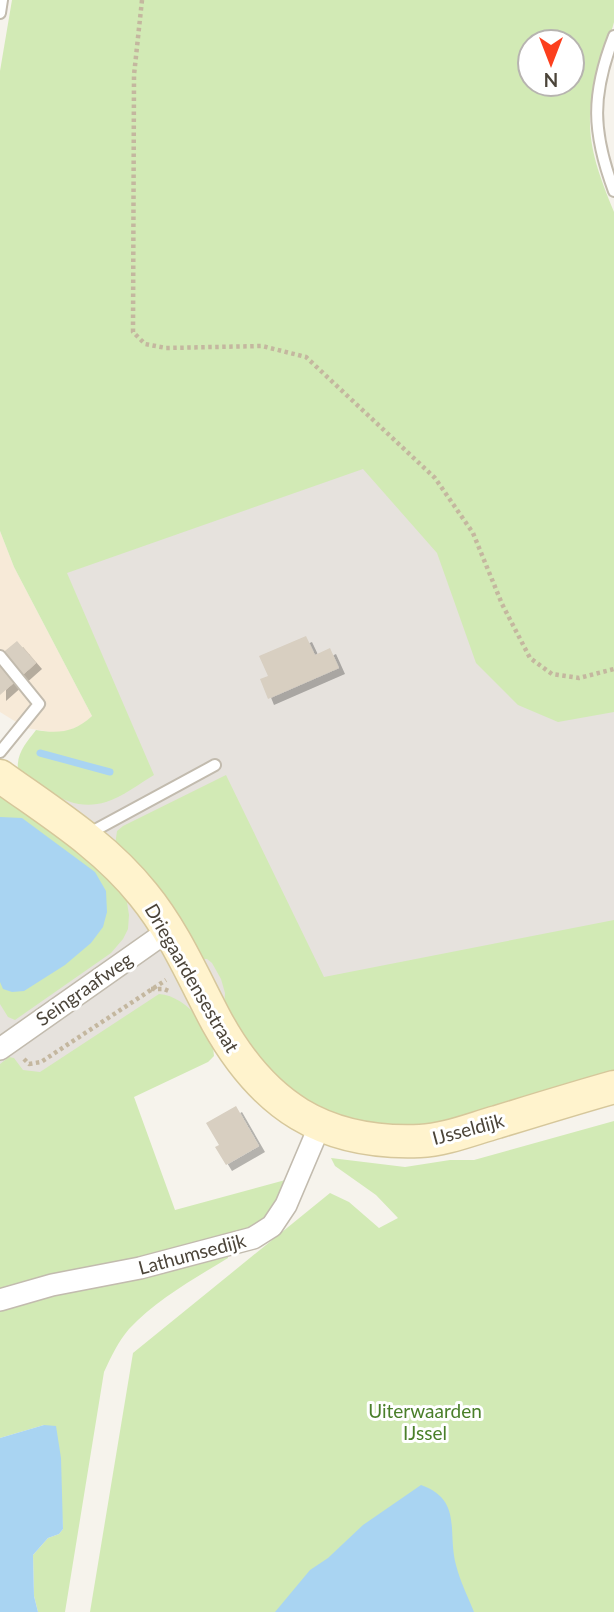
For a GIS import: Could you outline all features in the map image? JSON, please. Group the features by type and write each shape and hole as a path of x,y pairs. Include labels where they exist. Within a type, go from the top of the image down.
{"street":[{"name":"Driegaardensestraat","path":"0,776 84,836 127,876 169,930 237,1056 263,1087 282,1104 320,1125"},
{"name":"Seingraafweg","path":"6,1044 169,930"},
{"name":"IJsseldijk","path":"320,1125 349,1136 421,1141 460,1133 614,1087"},
{"name":"Lathumsedijk","path":"0,1300 52,1285 179,1259 253,1238 272,1226 286,1205 320,1125"}],"lane":[{"path":"0,13 2,0"},
{"path":"614,36 600,75 596,117 598,142 614,191"},
{"path":"0,656 39,704 0,752"},
{"path":"84,836 215,765"}],"path":[{"path":"142,0 134,75 133,332 145,344 166,348 262,346 306,357 435,478 473,533 502,604 530,658 552,674 579,678 614,669"},
{"path":"6,1044 29,1064 41,1062 151,989"}],"shaded area":[{"path":"359,452 614,682 614,939 97,1073 0,1180 0,810 118,732 41,546"},
{"path":"0,531 14,567 92,716 70,730 57,733 26,728 0,712"}],"green space":[{"path":"12,0 614,0 614,22 599,63 590,122 594,156 614,212 614,712 558,722 518,705 476,663 437,553 363,469 67,573 154,775 106,802 93,805 70,802 38,785 18,770 20,753 36,730 66,730 79,726 92,716 14,567 0,531 0,71"},
{"path":"226,775 324,977 614,920 614,1072 445,1123 415,1128 363,1124 311,1106 262,1067 224,1008 225,993 212,963 207,959 199,959 115,845 117,831 123,826"},
{"path":"0,792 93,858 126,896 129,915 128,929 111,953 15,1020 8,1017 0,1004"},
{"path":"159,994 179,1001 197,1016 209,1036 214,1056 208,1062 134,1097 175,1210 289,1179 287,1194 256,1230 0,1294 0,1064 9,1057 14,1058 23,1070 40,1072"},
{"name":"Uiterwaarden IJssel","path":"614,1121 614,1612 90,1612 133,1353 330,1193 349,1202 379,1228 398,1218 376,1195 335,1166 331,1158 405,1167 450,1160 474,1160"},
{"path":"228,1253 228,1258 151,1308 129,1329 112,1355 104,1372 65,1612 38,1612 34,1596 33,1555 48,1538 59,1534 63,1529 61,1504 44,1425 0,1438 0,1307"}],"water":[{"path":"0,817 22,818 95,872 106,891 107,912 103,927 91,943 65,965 24,991 12,992 3,989 0,982"},
{"path":"44,1425 56,1426 61,1458 63,1529 59,1534 48,1538 33,1555 34,1596 38,1612 0,1612 0,1438"},
{"path":"421,1485 434,1491 448,1508 456,1565 474,1612 275,1612 310,1570 328,1558 363,1525"}],"building":[{"path":"306,636 315,655 330,648 339,668 268,699 260,679 268,676 259,656"},
{"path":"17,641 36,663 0,695 0,655"},
{"path":"236,1106 259,1146 226,1165 215,1147 219,1145 206,1123"}],"waterway":[{"path":"40,753 110,772"}]}
